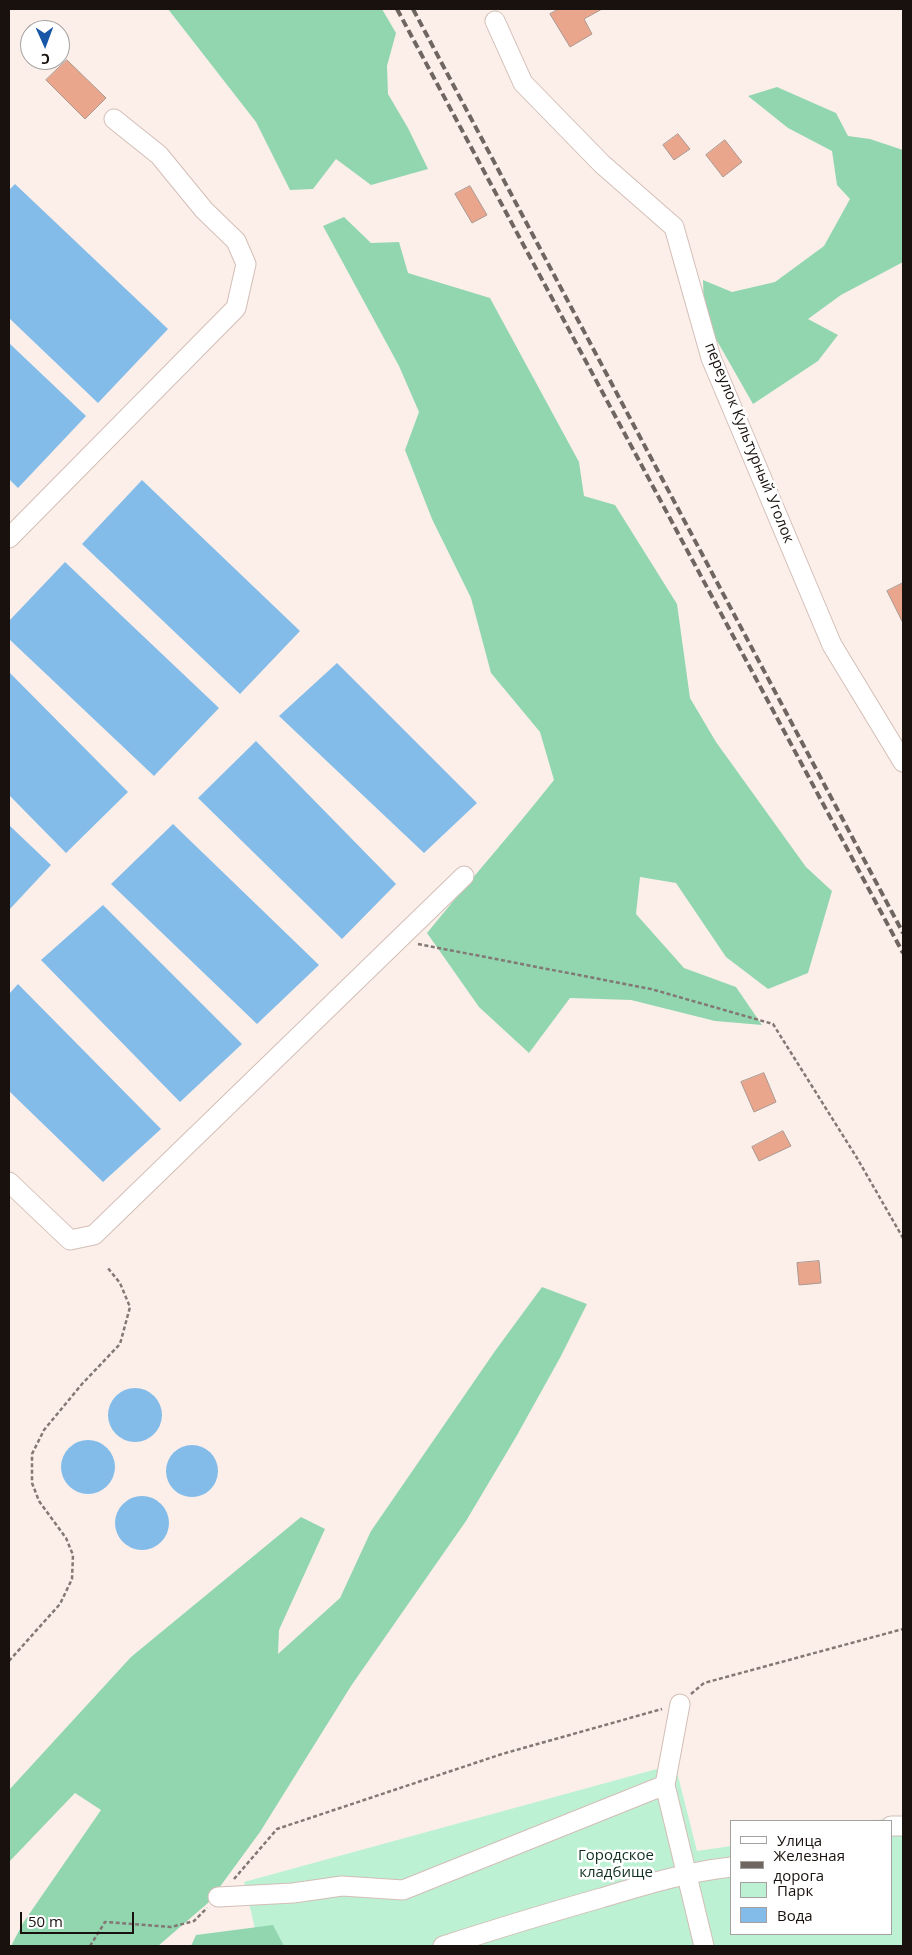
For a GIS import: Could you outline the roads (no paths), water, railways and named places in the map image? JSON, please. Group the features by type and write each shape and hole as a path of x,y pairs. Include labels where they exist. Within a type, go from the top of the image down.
{"street":[{"name":"переулок Культурный Уголок","path":"495,21 523,82 602,164 674,227 711,358 829,636 903,762"},
{"path":"9,538 236,308 246,264 236,241 204,210 160,154 114,119"},
{"path":"9,1182 70,1240 94,1235 464,876"},
{"path":"680,1704 665,1785 704,1946"},
{"path":"218,1897 293,1893 342,1886 403,1890 665,1785"},
{"path":"443,1946 529,1918 660,1880 703,1870 730,1867"}],"water":[{"path":"15,184 168,329 98,403 9,318 9,190"},
{"path":"9,343 86,416 18,488 9,479"},
{"path":"142,480 300,631 240,694 82,544"},
{"path":"65,562 219,708 154,776 9,639 9,621"},
{"path":"337,663 477,803 424,853 279,716"},
{"path":"9,672 128,792 66,853 9,795"},
{"path":"256,741 396,884 342,939 198,798"},
{"path":"173,824 319,965 257,1024 111,884"},
{"path":"9,825 51,865 9,910"},
{"path":"103,905 242,1044 180,1102 41,960"},
{"path":"18,984 161,1129 103,1182 9,1091 9,994"},
{"path":"135,1388 145,1390 154,1396 160,1405 162,1415 160,1425 154,1434 145,1440 135,1442 125,1440 116,1434 110,1425 108,1415 110,1405 116,1396 125,1390"},
{"path":"88,1440 98,1442 107,1448 113,1457 115,1467 113,1477 107,1486 98,1492 88,1494 78,1492 69,1486 63,1477 61,1467 63,1457 69,1448 78,1442"},
{"path":"192,1445 202,1447 210,1453 216,1461 218,1471 216,1481 210,1489 202,1495 192,1497 182,1495 174,1489 168,1481 166,1471 168,1461 174,1453 182,1447"},
{"path":"142,1496 152,1498 161,1504 167,1513 169,1523 167,1533 161,1542 152,1548 142,1550 132,1548 123,1542 117,1533 115,1523 117,1513 123,1504 132,1498"}],"railway":[{"path":"397,9 903,953"},
{"path":"413,9 903,933"}],"park label":[{"name":"Городское кладбище","path":"616,1864"}]}
